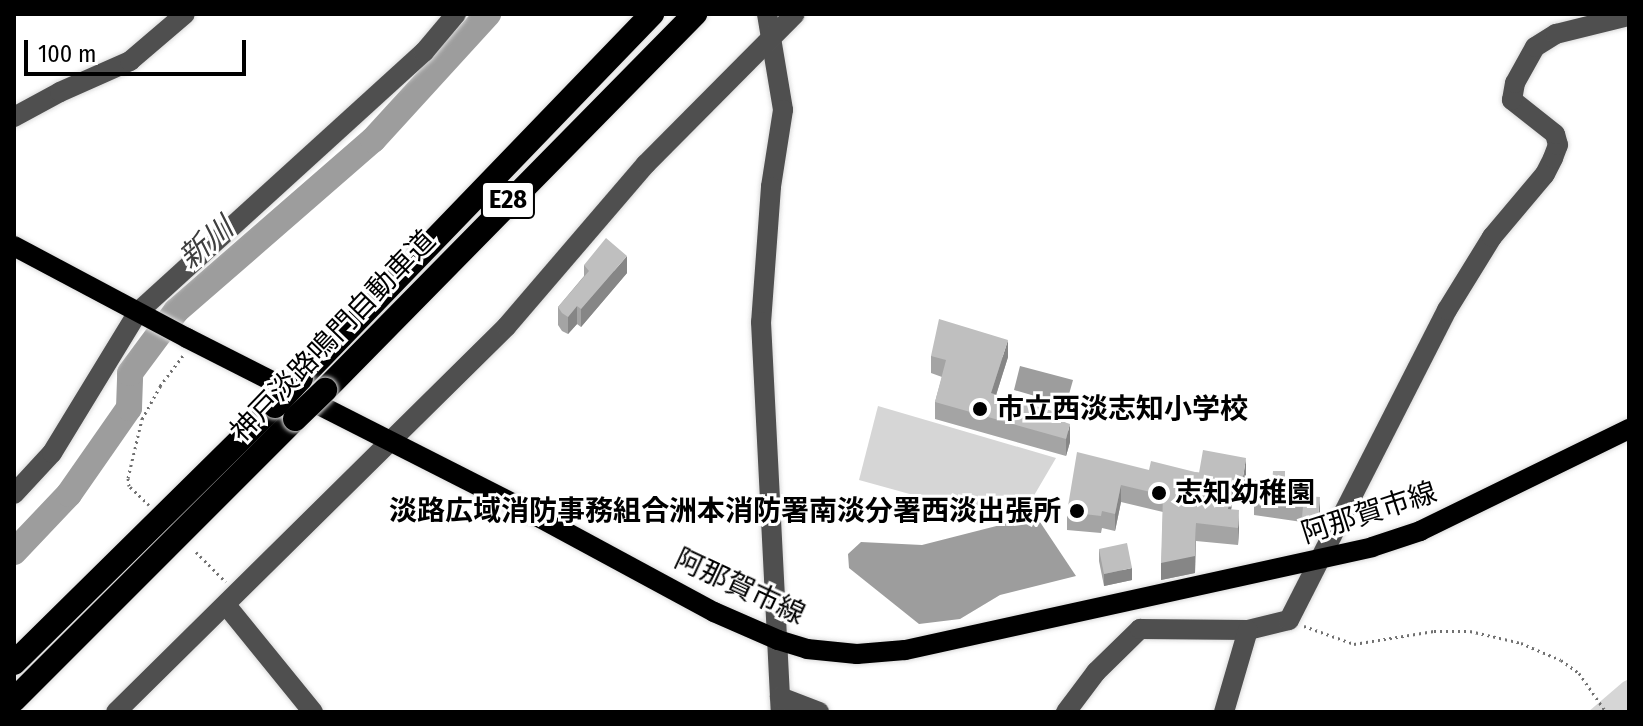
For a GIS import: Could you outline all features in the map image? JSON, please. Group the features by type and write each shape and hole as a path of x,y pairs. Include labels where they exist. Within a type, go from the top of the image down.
{"highway":[{"name":"神戸淡路鳴門自動車道","path":"14,700 285,412 301,378 652,14"},
{"name":"神戸淡路鳴門自動車道","path":"14,663 285,412 325,390 695,14"}],"main road":[{"name":"阿那賀市線","path":"14,246 714,612 807,649 857,654 905,650 1316,561 1420,531 1629,429"}],"street":[{"path":"14,117 130,61 185,14"},
{"path":"14,494 52,453 144,315 424,52 456,14"},
{"path":"767,14 783,110 771,187 761,322 780,704 819,712"},
{"path":"116,712 507,326 646,164 795,14"},
{"path":"1066,712 1096,672 1140,629 1248,630 1289,620 1316,561 1447,310 1492,237 1545,174 1553,158 1558,145 1555,134 1512,100 1515,83 1535,47 1556,34 1629,16"},
{"path":"231,599 313,712"},
{"path":"1122,603 1140,629"},
{"path":"1224,712 1248,630"}],"path":[{"path":"154,511 129,486 128,478 142,419 190,340"},
{"path":"196,552 231,599"},
{"path":"1289,620 1354,644 1458,631 1521,643 1561,660 1579,673 1606,712"}],"shaded area":[{"path":"1020,366 1073,380 1066,405 1014,390"},
{"path":"878,406 1056,458 1029,504 982,514 859,480"},
{"path":"1036,516 1076,576 1000,595 960,619 919,624 849,568 848,554 861,542 922,545"},
{"path":"1629,679 1629,712 1588,712 1623,682"}],"building":[{"path":"606,238 627,256 581,309 577,306 568,317 558,307 589,271 584,265"},
{"path":"939,319 1008,340 991,393 1066,415 1064,422 1070,424 1066,439 935,402 946,360 931,356"},
{"path":"1203,450 1246,458 1242,484 1233,482 1228,509 1239,510 1238,528 1196,523 1195,556 1161,563 1163,495 1121,485 1115,514 1102,511 1101,516 1067,512 1077,452 1149,470 1151,461 1199,473"},
{"path":"1273,471 1285,471 1285,482 1304,484 1303,505 1254,498 1255,480 1272,482"},
{"path":"1304,496 1320,497 1318,518 1302,517"},
{"path":"1127,543 1132,568 1104,574 1099,549"}],"waterway":[{"name":"新川","path":"14,552 69,494 129,408 130,373 176,311 373,140 488,14"}],"place":[{"name":"市立西淡志知小学校","path":"980,409"},
{"name":"志知幼稚園","path":"1159,493"},
{"name":"淡路広域消防事務組合洲本消防署南淡分署西淡出張所","path":"1077,511"}]}
